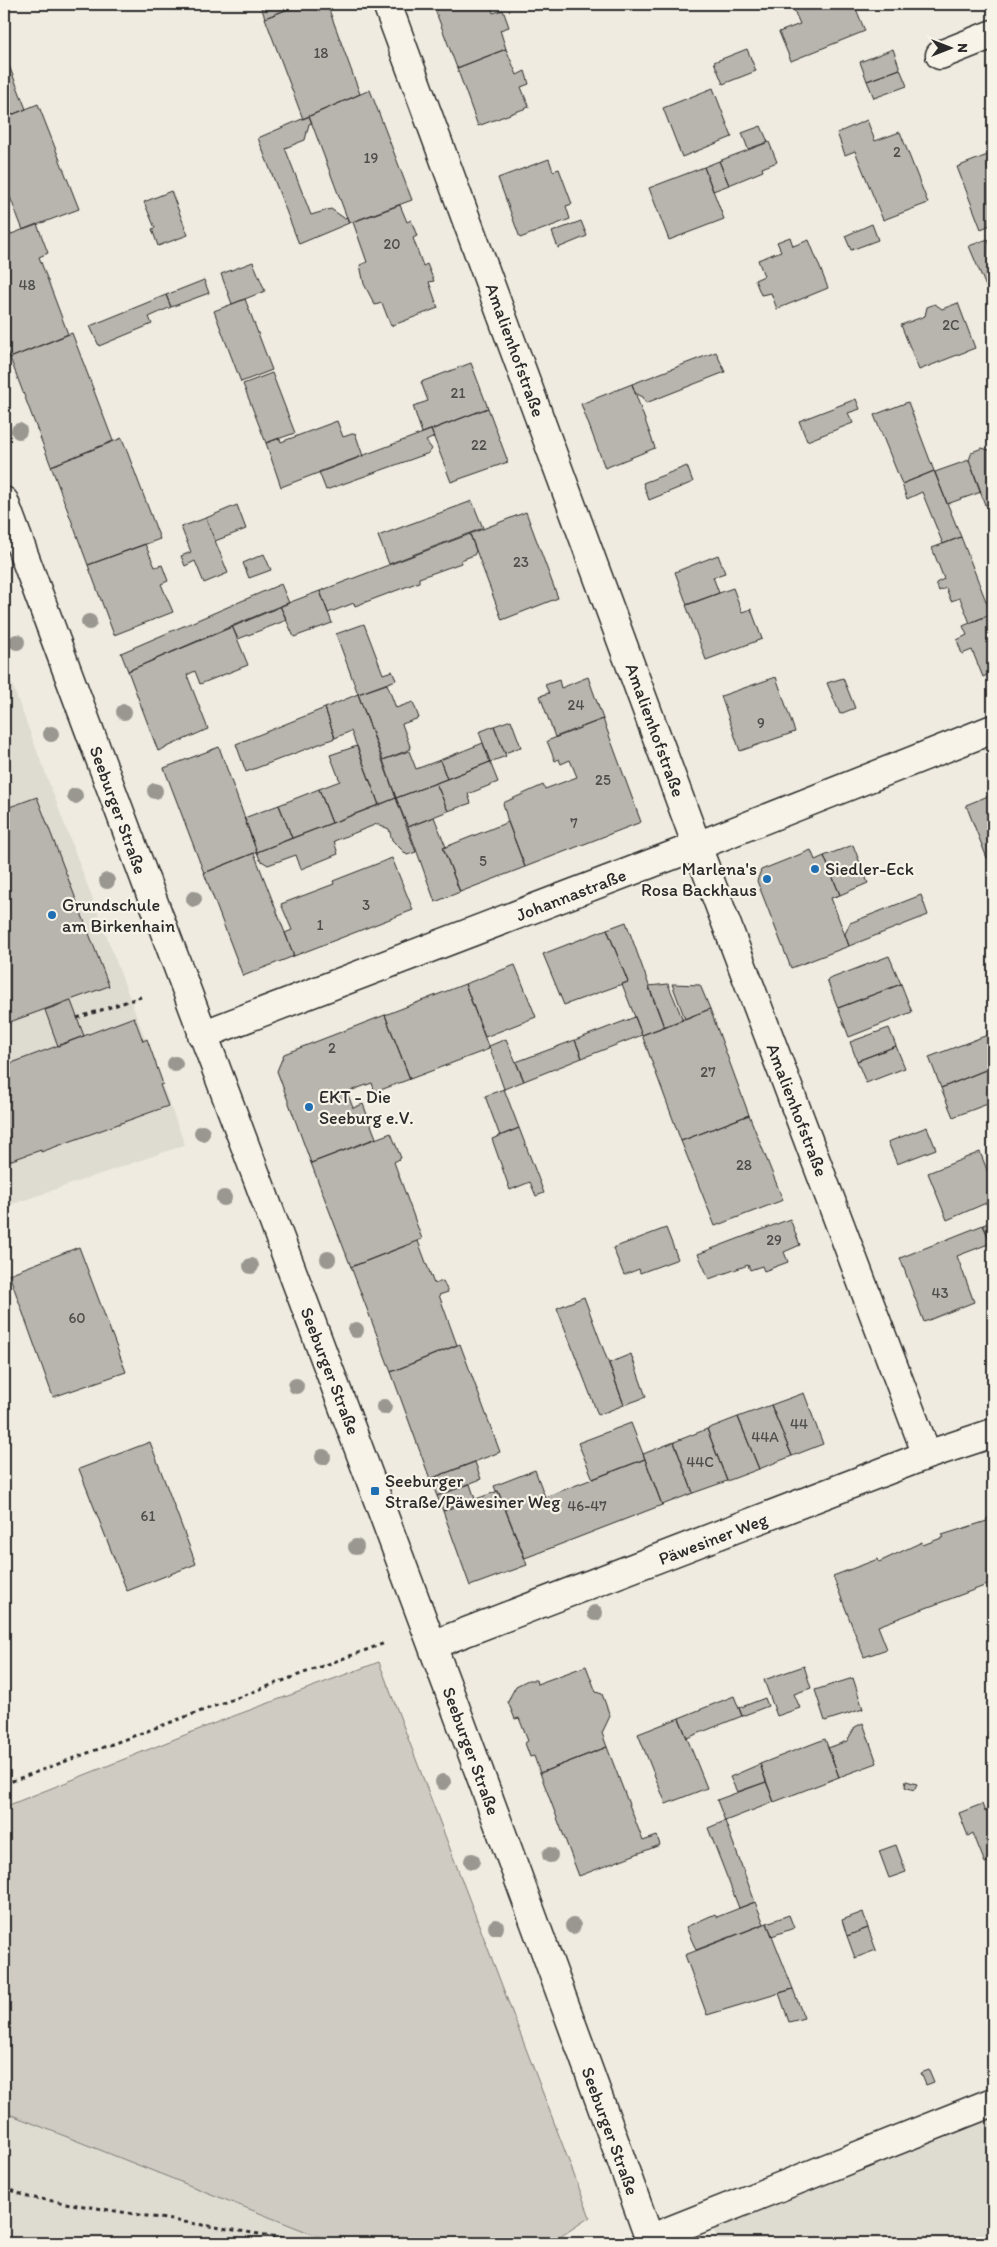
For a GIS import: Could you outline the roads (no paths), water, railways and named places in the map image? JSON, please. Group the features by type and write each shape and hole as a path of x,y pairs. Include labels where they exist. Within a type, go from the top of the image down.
{"street":[{"name":"Amalienhofstraße","path":"387,4 697,846 927,1455"},
{"path":"940,55 993,34"},
{"name":"Seeburger Straße","path":"4,501 202,1035 432,1645 650,2241"},
{"name":"Johannastraße","path":"202,1035 697,846 993,729"},
{"name":"Päwesiner Weg","path":"432,1645 927,1455 993,1433"},
{"path":"650,2241 993,2102"}],"place":[{"name":"Siedler-Eck","path":"815,869"},
{"name":"Marlena's Rosa Backhaus","path":"767,879"},
{"name":"Grundschule am Birkenhain","path":"52,915"},
{"name":"EKT - Die Seeburg e.V.","path":"309,1107"},
{"name":"Seeburger Straße/Päwesiner Weg","path":"375,1491"}]}
